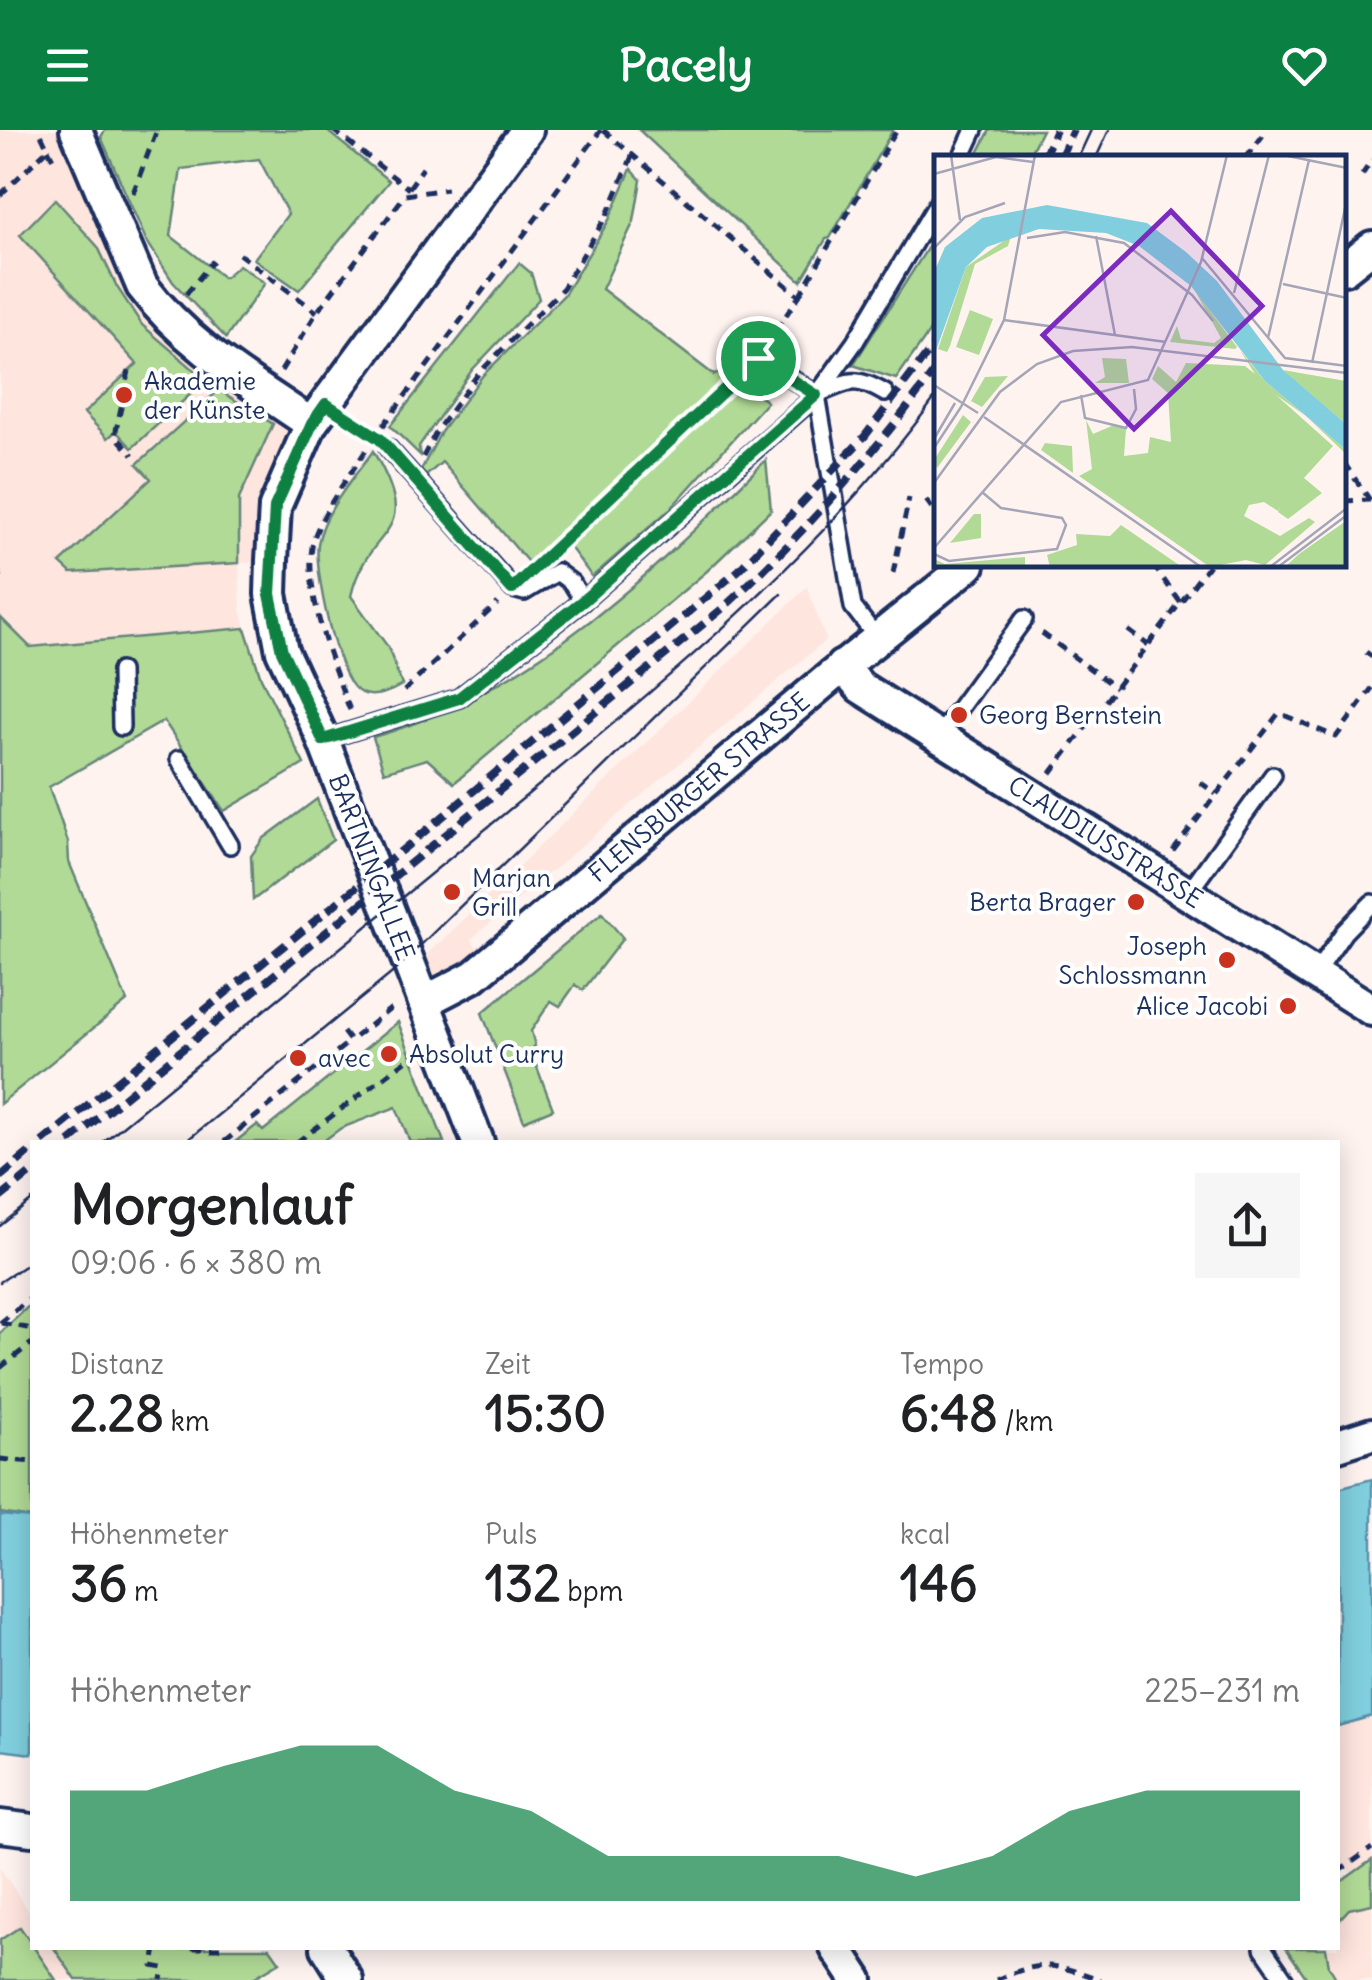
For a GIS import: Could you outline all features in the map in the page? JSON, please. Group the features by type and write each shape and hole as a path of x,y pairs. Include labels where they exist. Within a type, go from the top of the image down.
{"street":[{"path":"76,130 142,286 167,317 219,363 270,396 319,414"},
{"name":"BARTNINGALLEE","path":"477,1140 411,1002 323,740 282,651 270,594 275,507 319,414 527,130"},
{"path":"1347,267 1372,247"},
{"name":"FLENSBURGER STRASSE","path":"411,1002 474,976 842,666 965,568"},
{"name":"CLAUDIUSSTRASSE","path":"842,666 860,687 1372,1010"},
{"path":"1340,1444 1372,1434"},
{"path":"0,1826 30,1830"},
{"path":"328,1950 347,1980"},
{"path":"837,1950 856,1980"}],"lane":[{"path":"962,155 974,130"},
{"path":"323,740 459,698 584,600 816,395 856,342 934,209"},
{"path":"740,346 816,395 852,607 877,638"},
{"path":"816,395 849,381 865,381 885,394"},
{"path":"388,448 512,589 524,592 557,572 572,583 584,600"},
{"path":"939,736 1024,619"},
{"path":"120,671 121,727"},
{"path":"179,759 230,845"},
{"path":"1188,893 1273,776"},
{"path":"1316,973 1344,932 1372,902"},
{"path":"1264,1950 1285,1980"}],"path":[{"path":"0,195 48,149 38,130"},
{"path":"118,232 157,130"},
{"path":"334,130 407,192 446,190 457,175"},
{"path":"353,718 317,611 312,569 314,538 375,436 602,130 799,296"},
{"path":"552,552 758,358 897,130"},
{"path":"1248,155 1267,130"},
{"path":"356,149 362,142"},
{"path":"414,476 437,430 478,374 562,288 606,215 633,154"},
{"path":"1362,174 1372,160"},
{"path":"386,171 391,164"},
{"path":"270,396 283,366 317,312 422,168"},
{"path":"239,254 317,312"},
{"path":"167,317 212,261"},
{"path":"130,371 115,435 132,456"},
{"path":"319,414 375,436 388,448"},
{"path":"1347,467 1371,502"},
{"path":"892,573 909,498"},
{"path":"926,500 934,512"},
{"path":"1155,568 1180,602"},
{"path":"1034,796 1207,568"},
{"path":"405,691 512,589"},
{"path":"1024,619 1116,688"},
{"path":"1128,630 1148,645"},
{"path":"1200,782 1216,794"},
{"path":"226,1140 350,1041 411,1002"},
{"path":"343,1032 350,1041"},
{"path":"300,1140 418,1052"},
{"path":"0,1323 30,1299"},
{"path":"0,1323 30,1330"},
{"path":"0,1368 30,1345"},
{"path":"0,1459 30,1462"},
{"path":"1340,1871 1372,1848"},
{"path":"156,1950 153,1966 163,1968 161,1980"},
{"path":"996,1980 1027,1966 1052,1966 1101,1980"}],"shaded area":[{"name":"Akademie der Künste","path":"0,130 63,130 125,280 289,425 260,515 256,562 239,563 246,628 30,647 0,617"},
{"path":"807,587 826,640 471,939 481,953 435,989 423,959"},
{"path":"1372,1715 1372,1980 1308,1980 1287,1950 1340,1950 1340,1882 1351,1874 1340,1859 1340,1724"},
{"path":"0,1868 30,1913 30,1950 55,1950 76,1980 0,1980"}],"green space":[{"path":"105,130 326,130 389,181 299,290 254,259 288,214 259,159 181,169 171,236 224,278 239,265 265,283 226,338 173,282 146,240 101,137"},
{"path":"639,130 893,130 801,281"},
{"path":"990,130 1042,130 1029,155 977,155"},
{"path":"631,169 641,180 634,221 602,289 714,375 728,370 767,402 669,510 592,577 562,536 528,562 442,462 426,476 421,470 441,432 483,375 564,295 609,220"},
{"path":"55,199 98,247 117,287 142,325 206,380 132,448 116,431 108,438 84,413 137,364 20,235"},
{"path":"934,238 934,325 896,379 853,365"},
{"path":"519,263 531,273 539,299 472,370 419,446 420,455 390,426"},
{"path":"219,390 273,424 239,499 239,563 71,573 60,563 151,479 137,464"},
{"path":"373,451 388,480 394,517 359,572 351,596 388,647 402,685 374,695 358,691 342,665 328,622 318,557 326,519"},
{"path":"766,460 771,510 707,571 454,783 427,759 384,772 373,737 431,717 537,660 634,585"},
{"path":"0,617 30,647 245,628 261,678 304,764 224,811 164,721 49,787 68,842 69,862 127,1001 0,1104"},
{"path":"317,799 333,840 253,900 251,856 263,839"},
{"path":"602,913 623,938 583,990 575,985 560,1006 551,1001 531,1031 535,1046 530,1049 553,1109 524,1121 482,1013"},
{"path":"398,1022 443,1140 409,1140 396,1107 341,1128 325,1140 238,1140 257,1125 263,1131"},
{"path":"30,1305 30,1518 0,1513 0,1333"},
{"path":"1372,1860 1372,1904 1349,1909 1340,1919 1340,1883"},
{"path":"20,1927 30,1942 30,1950 36,1950 56,1980 0,1980 0,1940"},
{"path":"55,1950 271,1950 280,1962 250,1980 76,1980"},
{"path":"1287,1950 1326,1950 1337,1980 1308,1980"}],"water":[{"path":"1372,1479 1372,1716 1340,1725 1340,1487"},
{"path":"0,1515 30,1518 30,1754 0,1750"}],"tram line":[{"path":"1079,155 1091,130"},
{"path":"1097,155 1109,130"},
{"path":"105,1140 691,657 846,506 934,399"},
{"path":"187,1140 391,974 781,594"},
{"path":"0,1226 30,1202"},
{"path":"0,1282 30,1262"}],"railway":[{"path":"1044,155 1056,130"},
{"path":"1061,155 1073,130"},
{"path":"44,1140 739,570 865,436 934,345"},
{"path":"71,1140 723,608 836,493 934,372"},
{"path":"0,1177 30,1152"},
{"path":"0,1198 30,1174"}],"place":[{"name":"Akademie der Künste","path":"124,395"},
{"name":"Georg Bernstein","path":"959,715"},
{"name":"Marjan Grill","path":"452,892"},
{"name":"Berta Brager","path":"1136,902"},
{"name":"Joseph Schlossmann","path":"1227,960"},
{"name":"Alice Jacobi","path":"1288,1006"},
{"name":"Absolut Curry","path":"389,1054"},
{"name":"avec","path":"298,1058"}],"route":[{"path":"758,358 816,395 584,600 459,698 323,740 282,651 270,594 275,507 312,424 326,404 380,439 512,589 758,358"}]}
